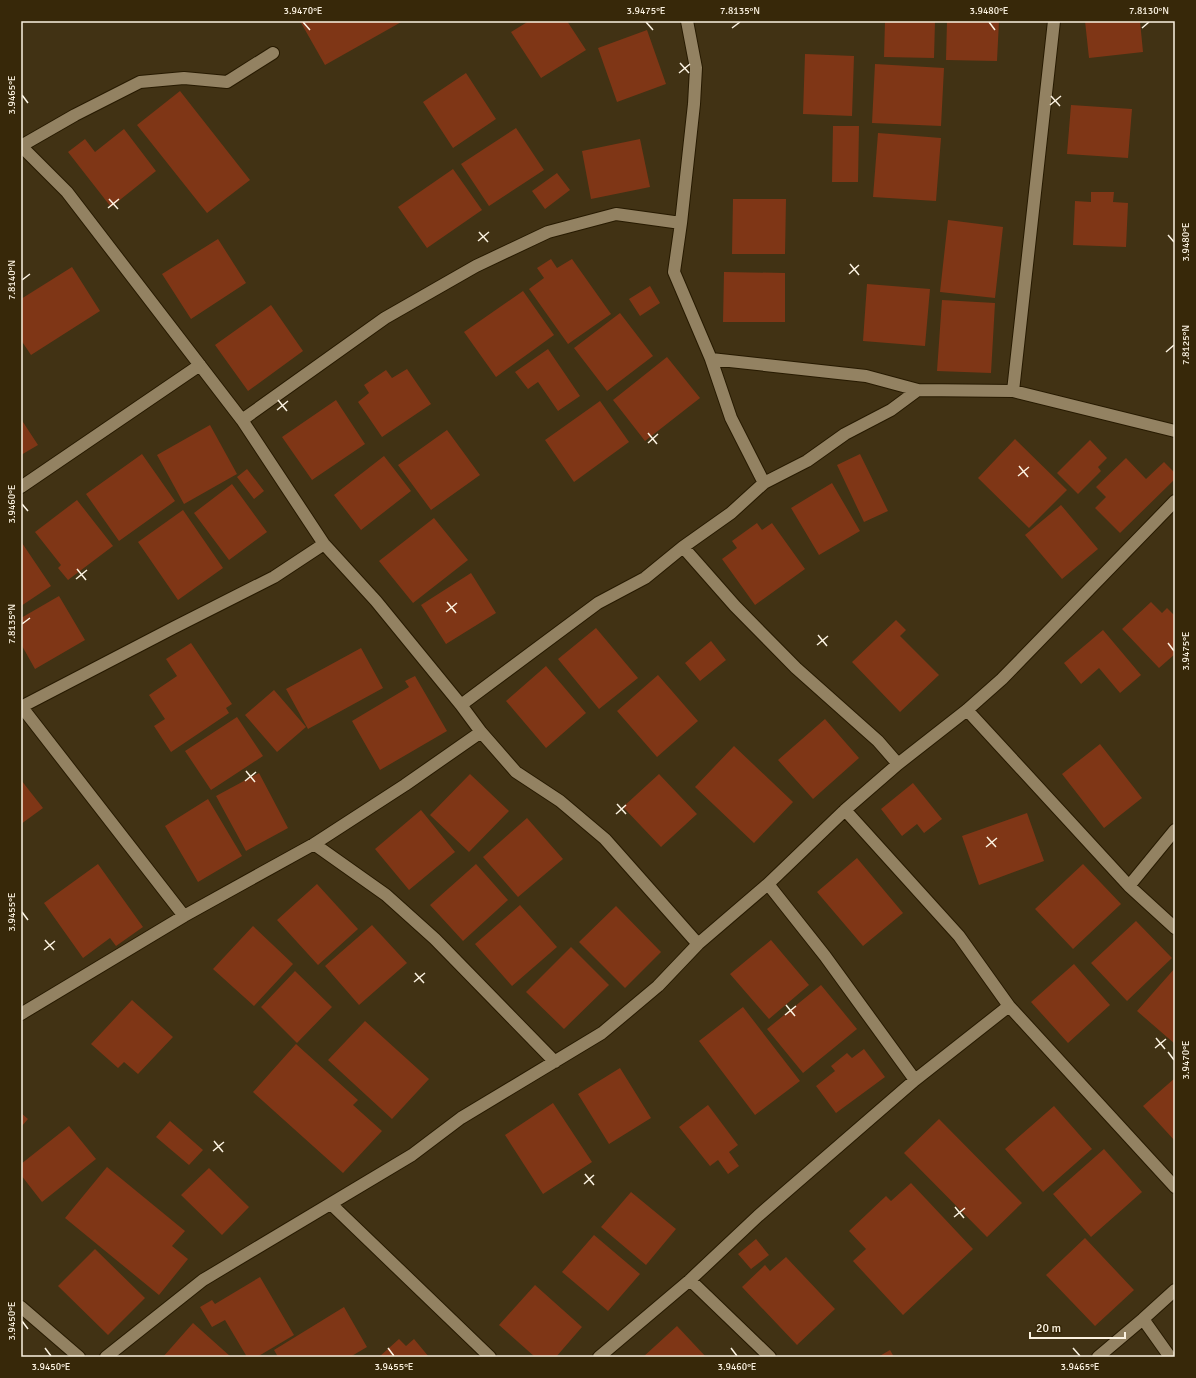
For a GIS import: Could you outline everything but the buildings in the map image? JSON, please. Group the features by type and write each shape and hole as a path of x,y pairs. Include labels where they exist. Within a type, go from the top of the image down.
{"street":[{"path":"687,21 696,68 694,104 674,272 711,359 731,418 764,483"},
{"path":"1013,391 1054,21"},
{"path":"273,53 227,82 184,78 140,82 75,115 21,146 67,192 242,420 324,544 376,601 461,705 481,732 516,772 560,801 605,839 698,944"},
{"path":"242,420 385,318 476,266 548,232 616,214 681,223"},
{"path":"711,359 866,376 918,390 1013,391 1175,431"},
{"path":"21,486 200,365"},
{"path":"461,705 598,603 645,578 683,547 731,513 764,483 807,461 845,434 891,410 918,390"},
{"path":"106,1357 203,1280 412,1155 461,1118 602,1033 658,986 698,944 768,884 845,810 898,764 967,710 1007,674 1175,501"},
{"path":"184,916 21,707 274,577 324,544"},
{"path":"683,547 735,606 796,668 878,741 898,764"},
{"path":"967,710 1129,886 1175,928"},
{"path":"21,1014 184,916 314,844 405,785 481,732"},
{"path":"845,810 960,936 1009,1006 1175,1187"},
{"path":"1129,886 1175,830"},
{"path":"314,844 386,895 436,939 555,1062"},
{"path":"768,884 824,956 915,1080"},
{"path":"599,1357 690,1280 758,1216 915,1080 1009,1006"},
{"path":"331,1204 490,1357"},
{"path":"690,1280 770,1357"},
{"path":"1098,1357 1175,1290"},
{"path":"21,1307 79,1357"},
{"path":"1143,1319 1170,1357"}]}
